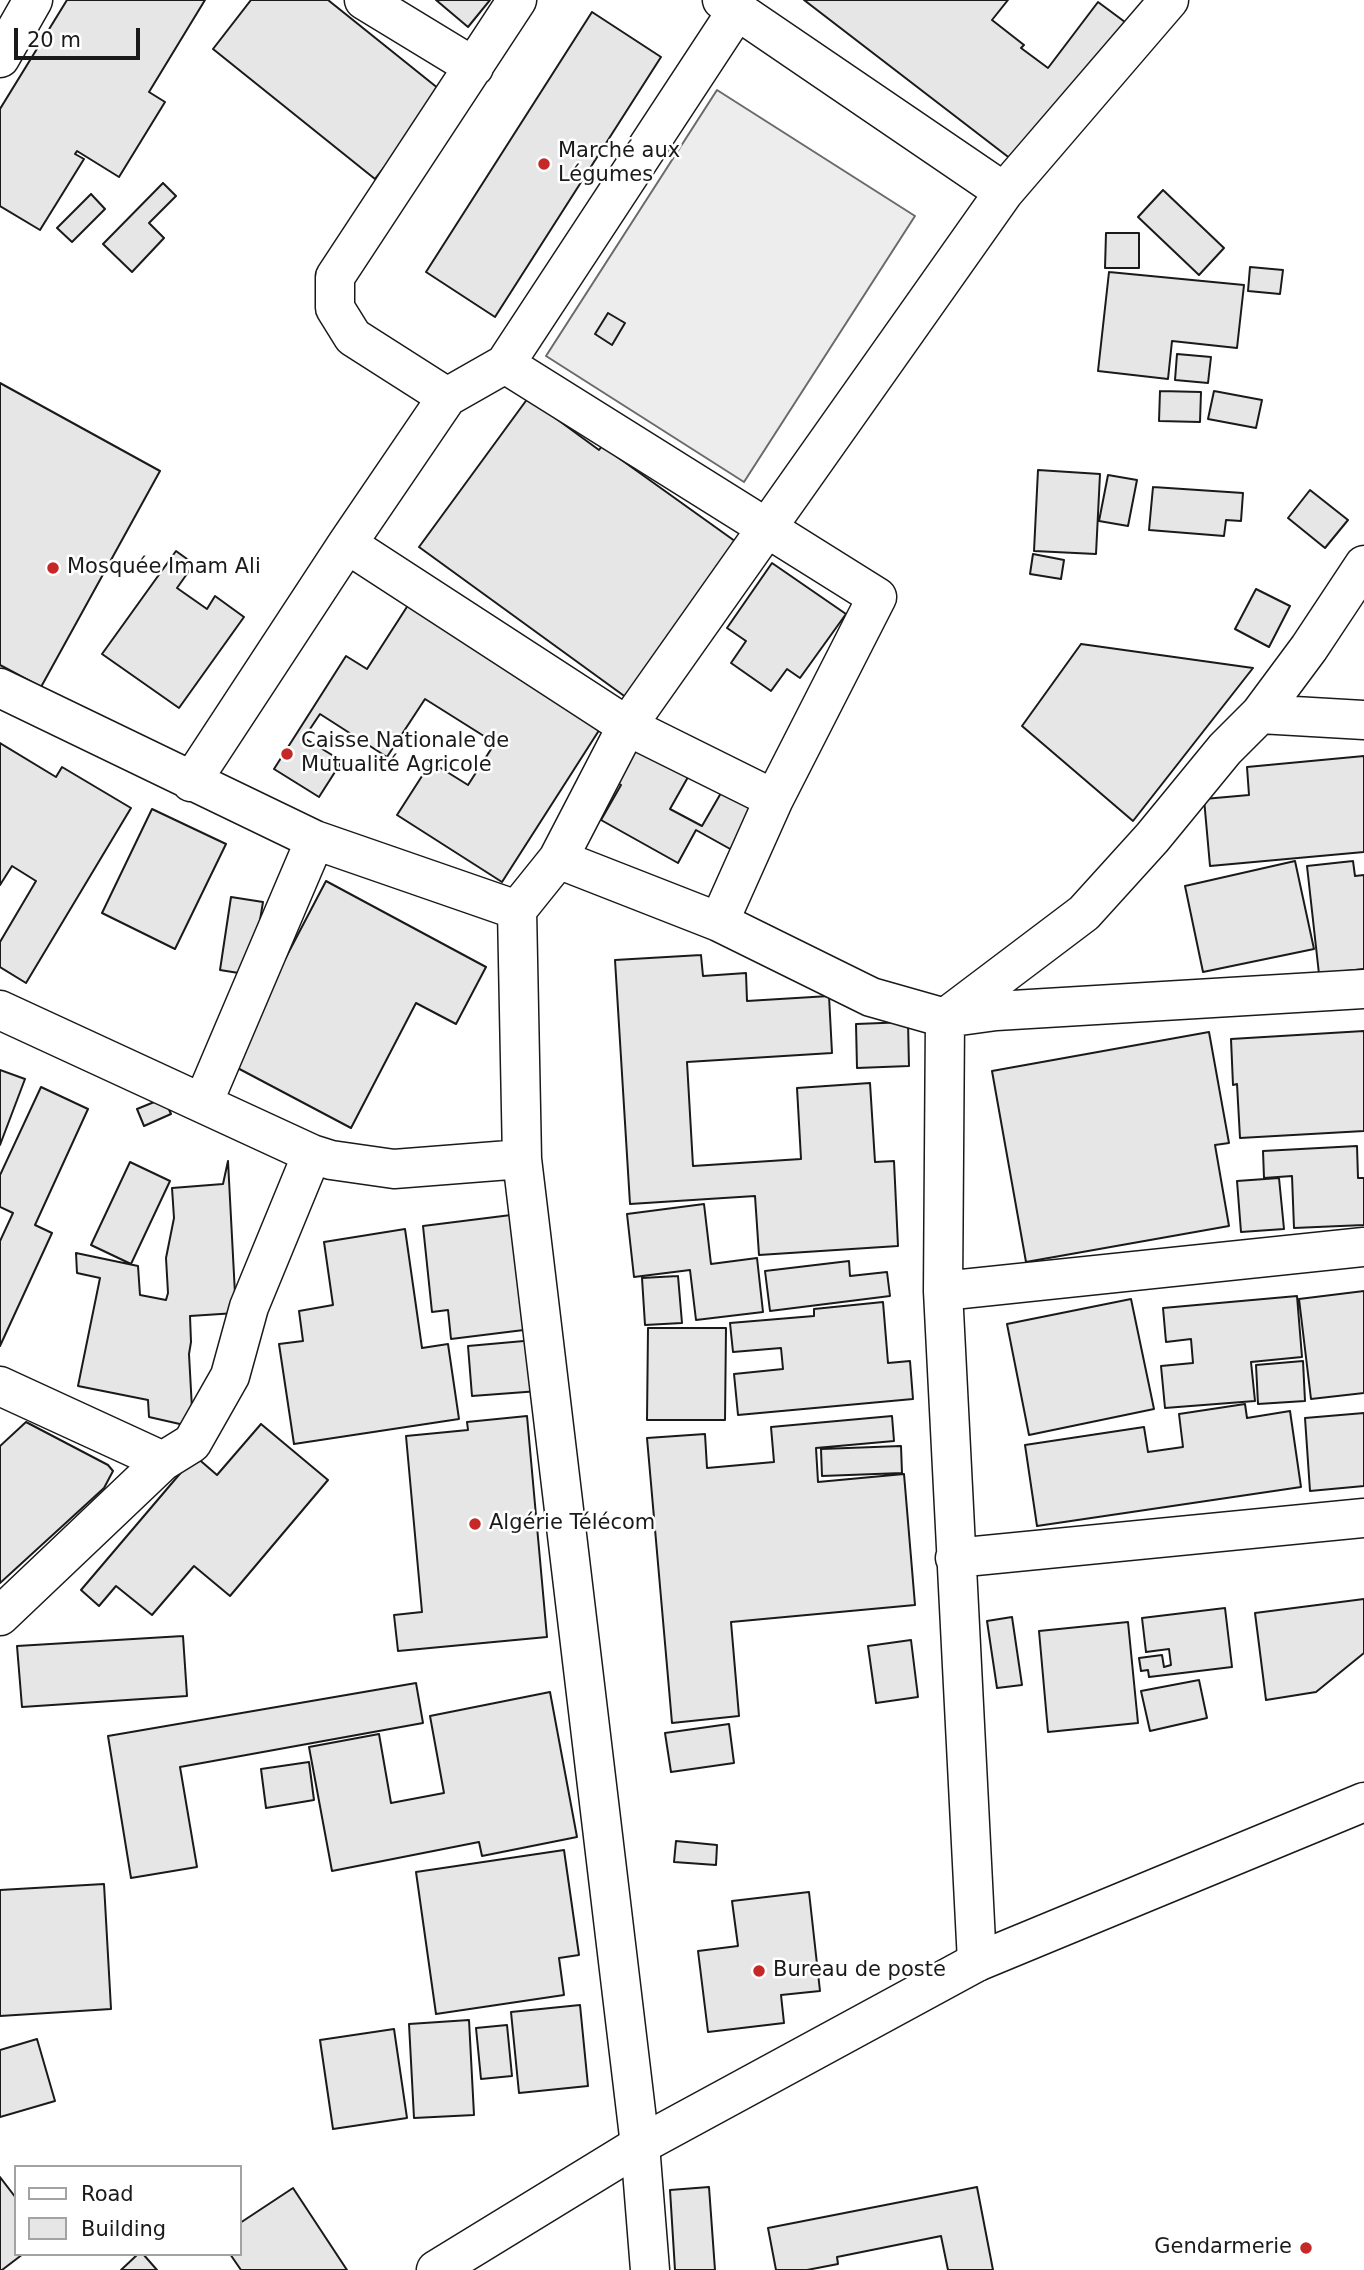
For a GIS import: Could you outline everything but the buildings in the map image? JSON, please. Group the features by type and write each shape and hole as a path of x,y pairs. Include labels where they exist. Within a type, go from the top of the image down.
{"street":[{"path":"0,58 33,0"},
{"path":"364,0 474,66"},
{"path":"447,397 353,337 335,308 335,277 517,0"},
{"path":"650,2270 640,2145 522,1159 517,910 558,859 628,726 1004,192 1169,0"},
{"path":"191,782 447,397 505,364 730,5 1004,192"},
{"path":"505,364 877,597 774,799 719,922"},
{"path":"347,544 628,726 774,799"},
{"path":"945,1018 1084,913 1152,838 1225,749 1260,714 1309,648 1364,565"},
{"path":"0,688 315,840 517,910"},
{"path":"1260,714 1364,720"},
{"path":"203,1103 315,840"},
{"path":"558,859 719,922 871,997 945,1018 996,1011 1364,989"},
{"path":"0,1010 312,1154 331,1160 394,1169 522,1159"},
{"path":"945,1018 943,1291 977,1962"},
{"path":"0,1616 163,1461 192,1443 230,1376 249,1307 312,1154"},
{"path":"943,1291 1364,1247"},
{"path":"2,1390 163,1461"},
{"path":"955,1558 1364,1518"},
{"path":"436,2270 640,2145 977,1962 1364,1802"}],"shaded area":[{"path":"717,90 915,216 744,482 546,356"}],"place":[{"name":"Marché aux Légumes","path":"544,164"},
{"name":"Mosquée Imam Ali","path":"53,568"},
{"name":"Caisse Nationale de Mutualité Agricole","path":"287,754"},
{"name":"Algérie Télécom","path":"475,1524"},
{"name":"Bureau de poste","path":"759,1971"},
{"name":"Gendarmerie","path":"1306,2248"}]}
